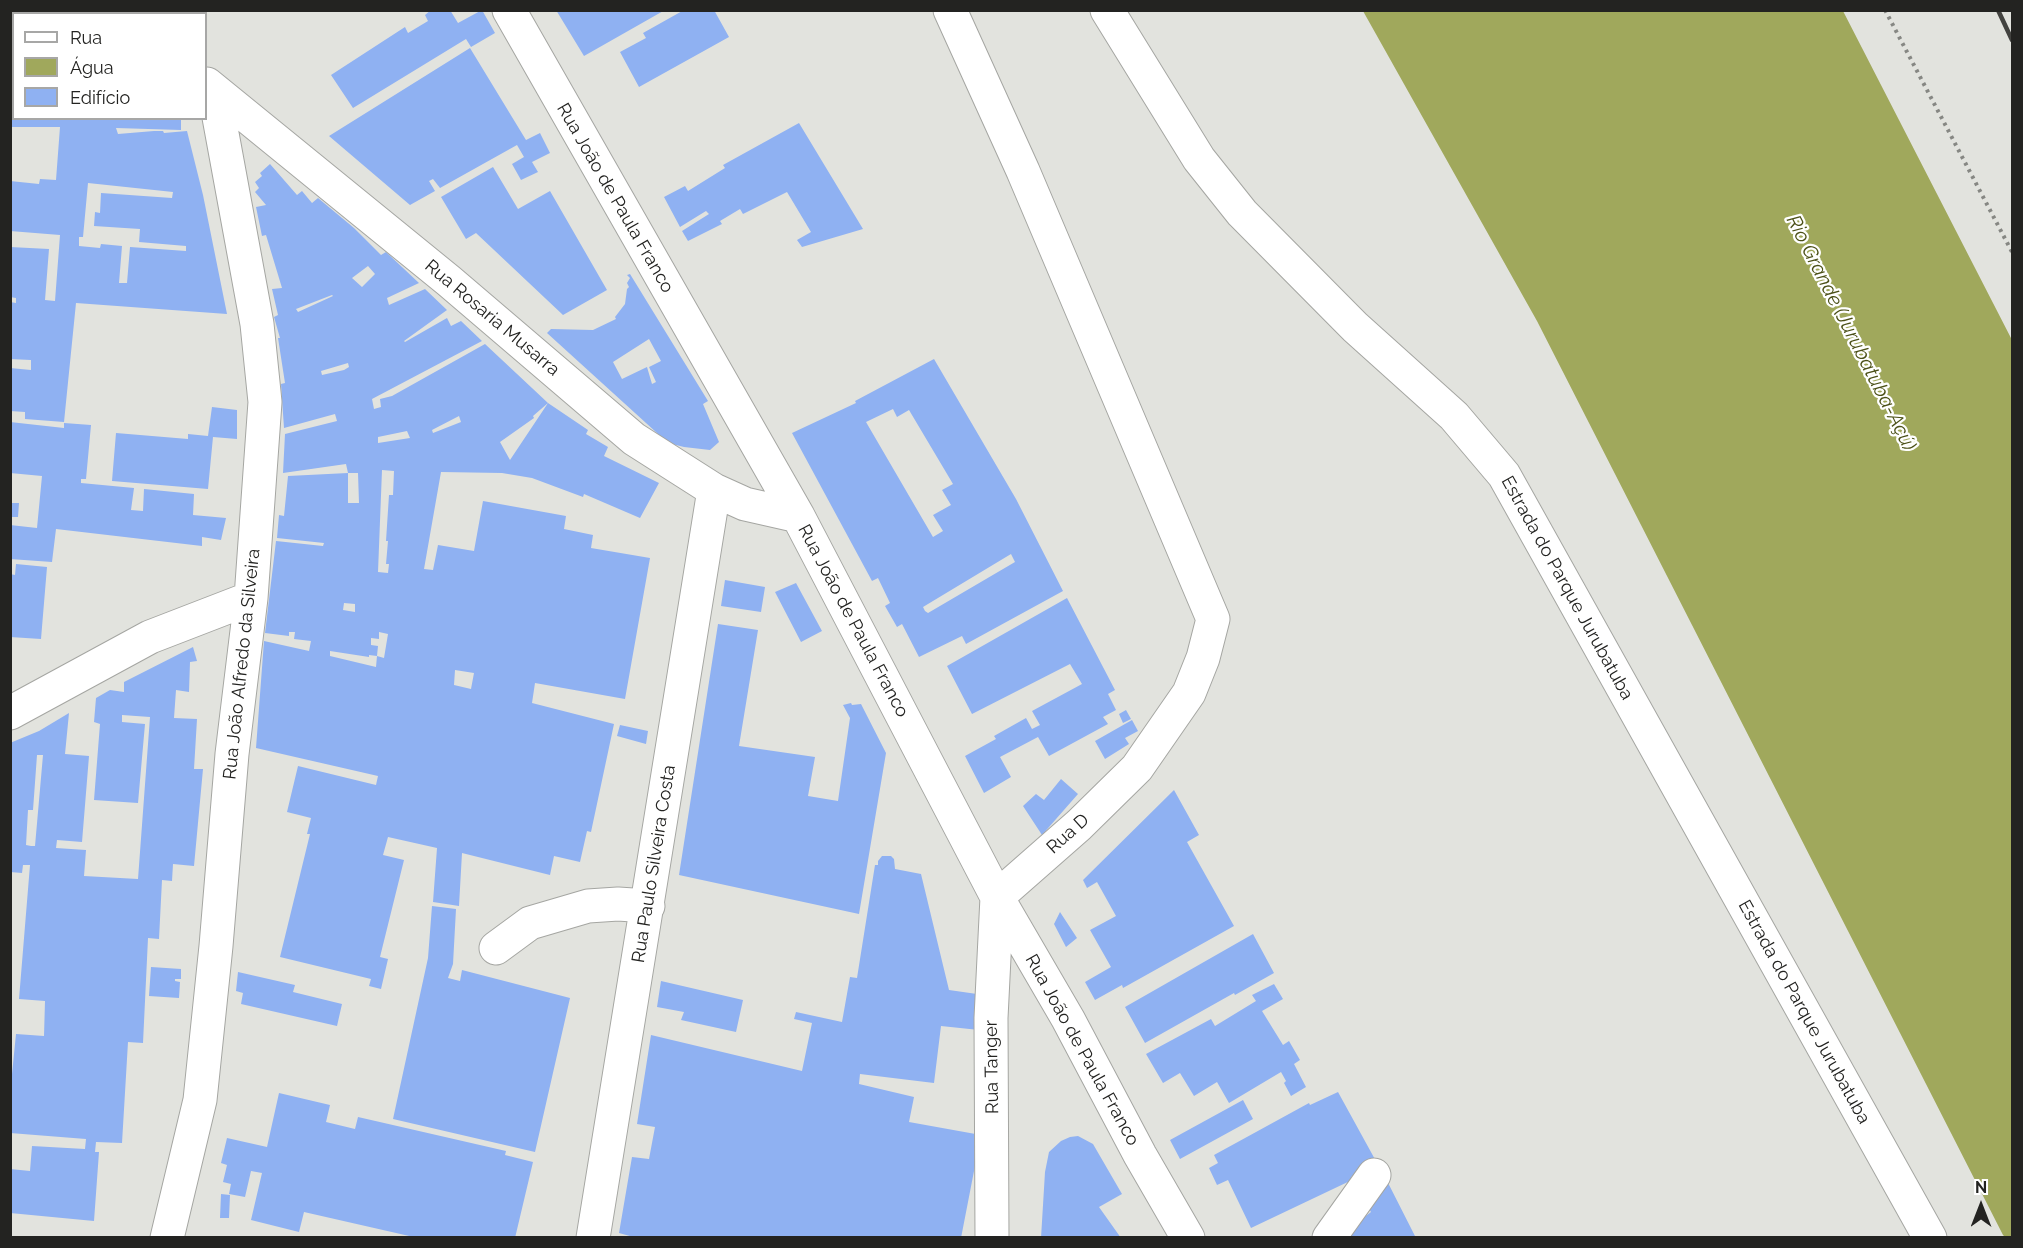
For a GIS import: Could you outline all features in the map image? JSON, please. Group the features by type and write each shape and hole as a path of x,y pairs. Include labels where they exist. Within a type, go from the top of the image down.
{"street":[{"name":"Rua João de Paula Franco","path":"508,10 798,516 997,897 1068,1019 1140,1155 1188,1238"},
{"name":"Rua D","path":"950,10 1023,171 1214,619 1203,658 1189,693 1137,768 1079,825 997,897"},
{"name":"Estrada do Parque Jurubatuba","path":"1107,10 1199,159 1242,213 1356,327 1454,416 1504,475 1930,1238"},
{"name":"Rua Rosaria Musarra","path":"210,87 448,281 634,439 714,490 746,504 798,516"},
{"name":"Rua João Alfredo da Silveira","path":"167,1238 200,1100 232,754 251,598 265,402 257,324 210,87"},
{"name":"Rua Paulo Silveira Costa","path":"593,1238 714,490"},
{"path":"10,713 150,637 251,598"},
{"name":"Rua Tanger","path":"992,1238 991,1018 997,897"},
{"path":"496,948 530,923 588,906 618,904 648,906"},
{"path":"1329,1238 1374,1175"}],"path":[{"path":"1886,10 2013,252"}],"water":[{"name":"Rio Grande (Jurubatuba-Açú)","path":"1363,11 1843,11 2012,340 2012,1237 2003,1235 1537,321"}],"building":[{"path":"56,10 79,10 81,12 55,12"},
{"path":"431,10 450,10 458,23 482,10 495,33 471,47 466,39 353,108 331,75 405,27 408,33 428,21 425,15"},
{"path":"556,10 665,10 584,56"},
{"path":"684,10 714,10 729,37 639,87 620,52 646,38 643,33"},
{"path":"470,48 526,140 540,133 550,153 532,162 538,172 521,180 512,164 524,157 517,145 440,188 433,179 429,181 435,191 410,205 329,136"},
{"path":"10,52 12,52 12,82 10,82"},
{"path":"10,93 12,93 12,120 181,120 181,130 116,128 118,134 187,131 203,195 227,314 76,303 64,422 25,419 25,412 10,411 10,368 31,370 31,360 10,359 10,302 16,303 16,298 10,297 10,247 49,249 45,300 55,301 60,235 10,231 10,181 39,184 40,179 56,180 60,127 10,127","holes":["88,183 173,192 172,198 101,193 100,213 95,212 94,226 140,229 139,242 186,246 186,251 130,247 127,283 119,283 122,246 101,244 100,248 79,246 79,237 83,237"]},
{"path":"799,123 863,229 802,247 797,240 811,232 787,192 743,214 740,209 720,221 722,224 688,241 682,231 709,214 706,211 680,227 664,197 685,186 688,191 725,168 723,165"},
{"path":"270,164 297,195 302,191 312,203 318,198 354,228 381,255 386,252 419,283 387,298 389,305 425,289 447,310 405,342 447,318 451,326 461,321 482,341 372,399 374,409 381,407 380,399 392,396 485,344 548,403 588,430 586,434 608,447 604,456 659,483 640,518 584,494 583,497 532,478 502,473 441,472 424,569 433,570 438,545 474,551 483,501 566,516 564,529 593,535 591,548 650,558 625,699 535,683 532,703 614,724 591,832 587,831 580,862 554,856 550,875 462,853 459,906 433,902 437,848 388,837 383,855 404,860 380,957 388,959 381,989 369,986 371,979 280,957 310,834 307,834 311,818 287,812 298,766 376,785 378,776 256,748 264,641 309,651 311,641 294,639 295,632 289,632 289,636 265,633 276,541 323,546 324,543 277,538 279,515 284,516 288,476 348,473 346,464 283,473 285,434 337,421 335,414 284,428 281,384 285,383 278,338 280,338 274,317 278,315 272,289 282,288 266,235 262,236 256,207 266,205 255,192 259,188 255,182 262,176 260,173","holes":["368,266 375,274 362,287 352,278","333,296 298,312 296,309","348,363 349,367 344,370 322,375 321,371","548,403 510,460 500,442 534,418 533,416","459,416 461,422 433,433 432,430","407,431 410,438 378,443 378,437","382,470 394,471 393,495 389,495 386,541 388,541 386,564 389,564 388,573 378,572","348,473 358,473 359,503 348,503","344,603 355,604 355,612 343,610","379,632 388,634 384,658 377,656 378,646 371,645 371,638 379,639","330,651 369,657 369,655 377,656 376,667 330,656","455,670 474,673 471,689 454,685"]},
{"path":"493,167 518,209 550,191 607,290 563,315 476,233 466,239 441,197"},
{"path":"630,274 708,401 703,404 719,442 710,450 668,443 547,333 551,329 593,330 616,319 615,317 625,304 629,287 627,283 630,278 627,275","holes":["649,339 661,361 649,367 656,382 652,384 647,367 622,379 613,362"]},
{"path":"934,359 1016,499 1063,591 966,644 962,636 919,657 902,624 897,627 885,606 890,603 878,578 872,581 792,433 856,403 855,401","holes":["893,409 897,417 909,410 953,484 942,490 951,505 933,515 943,531 933,537 866,422","1011,554 1015,562 928,613 925,611 923,607"]},
{"path":"212,407 237,410 237,439 213,437 208,489 112,481 116,433 188,439 188,434 208,436"},
{"path":"10,422 64,428 64,423 91,425 86,479 81,479 81,483 134,488 131,510 143,511 144,489 194,494 193,515 226,518 221,540 202,537 202,546 56,529 52,562 10,559 10,525 37,528 42,476 10,473"},
{"path":"10,503 19,503 18,517 10,517"},
{"path":"16,564 47,567 41,639 10,637 10,574 15,575"},
{"path":"725,580 765,587 761,612 721,606"},
{"path":"796,583 822,631 801,642 775,592"},
{"path":"1067,598 1115,690 1108,694 1116,710 1103,717 1108,724 1049,756 1038,737 1000,757 1011,777 984,793 965,756 996,739 994,736 1026,718 1032,729 1040,725 1032,711 1082,684 1070,664 972,714 947,666"},
{"path":"718,624 758,630 739,746 815,757 808,796 838,801 850,718 843,705 861,704 886,753 859,914 679,875"},
{"path":"193,647 197,661 190,662 189,692 176,690 174,718 197,719 194,769 203,769 194,866 173,864 172,881 162,880 159,939 148,938 143,1043 128,1042 122,1143 96,1142 95,1152 99,1152 94,1221 10,1213 10,1169 30,1171 32,1146 85,1149 86,1139 10,1133 10,1094 16,1034 44,1036 45,1001 19,999 30,865 23,865 22,873 10,872 10,743 39,731 69,713 65,754 89,756 82,842 57,840 56,848 86,850 84,876 138,879 150,717 122,715 122,722 145,724 138,803 94,800 100,724 94,722 96,698 110,690 124,692 124,682","holes":["37,755 43,755 35,846 31,846 26,845 28,810 33,810"]},
{"path":"1126,710 1131,719 1123,723 1119,714"},
{"path":"1132,720 1138,731 1125,738 1129,744 1105,759 1095,741"},
{"path":"620,725 648,731 646,744 617,736"},
{"path":"1061,779 1078,794 1042,835 1023,806 1036,794 1044,800"},
{"path":"1174,790 1199,835 1187,842 1234,926 1123,988 1122,985 1095,1000 1085,982 1111,967 1090,930 1116,916 1097,882 1087,888 1083,880"},
{"path":"882,856 891,856 894,859 895,869 921,874 949,990 977,994 979,1030 941,1026 934,1083 860,1074 859,1084 914,1097 909,1122 981,1135 961,1238 637,1238 619,1233 632,1157 649,1159 655,1127 637,1124 651,1035 802,1071 812,1023 794,1019 796,1012 842,1022 850,977 857,978 875,865 878,865"},
{"path":"432,906 456,909 453,964 448,978 460,981 462,970 570,998 535,1152 393,1119 428,958"},
{"path":"1060,912 1077,938 1066,947 1054,924"},
{"path":"1253,934 1274,973 1145,1043 1125,1007"},
{"path":"151,967 181,969 181,979 175,979 180,982 179,998 149,996"},
{"path":"238,972 295,985 293,992 342,1004 337,1026 241,1004 243,993 236,991"},
{"path":"661,981 743,1000 736,1032 681,1020 684,1012 657,1007"},
{"path":"1274,984 1283,999 1262,1011 1283,1045 1289,1041 1300,1060 1294,1064 1306,1087 1291,1096 1281,1072 1229,1103 1217,1082 1194,1096 1180,1073 1163,1083 1146,1054 1211,1019 1215,1026 1256,1001 1252,995"},
{"path":"1338,1092 1377,1163 1351,1177 1352,1180 1251,1228 1228,1180 1217,1185 1209,1168 1218,1163 1214,1155 1309,1103 1310,1105"},
{"path":"279,1093 330,1105 326,1122 355,1129 358,1117 506,1151 505,1155 533,1162 515,1238 418,1238 304,1212 299,1232 251,1220 262,1173 251,1171 245,1197 229,1194 231,1184 223,1182 227,1165 221,1163 227,1138 267,1147"},
{"path":"1243,1100 1253,1119 1180,1159 1170,1140"},
{"path":"1078,1136 1093,1144 1122,1194 1099,1207 1121,1238 1041,1238 1045,1172 1049,1152 1061,1141"},
{"path":"1383,1173 1416,1238 1337,1238 1371,1212 1362,1198"},
{"path":"221,1194 230,1195 229,1218 220,1218"}],"railway":[{"path":"1998,10 2012,40"}]}
